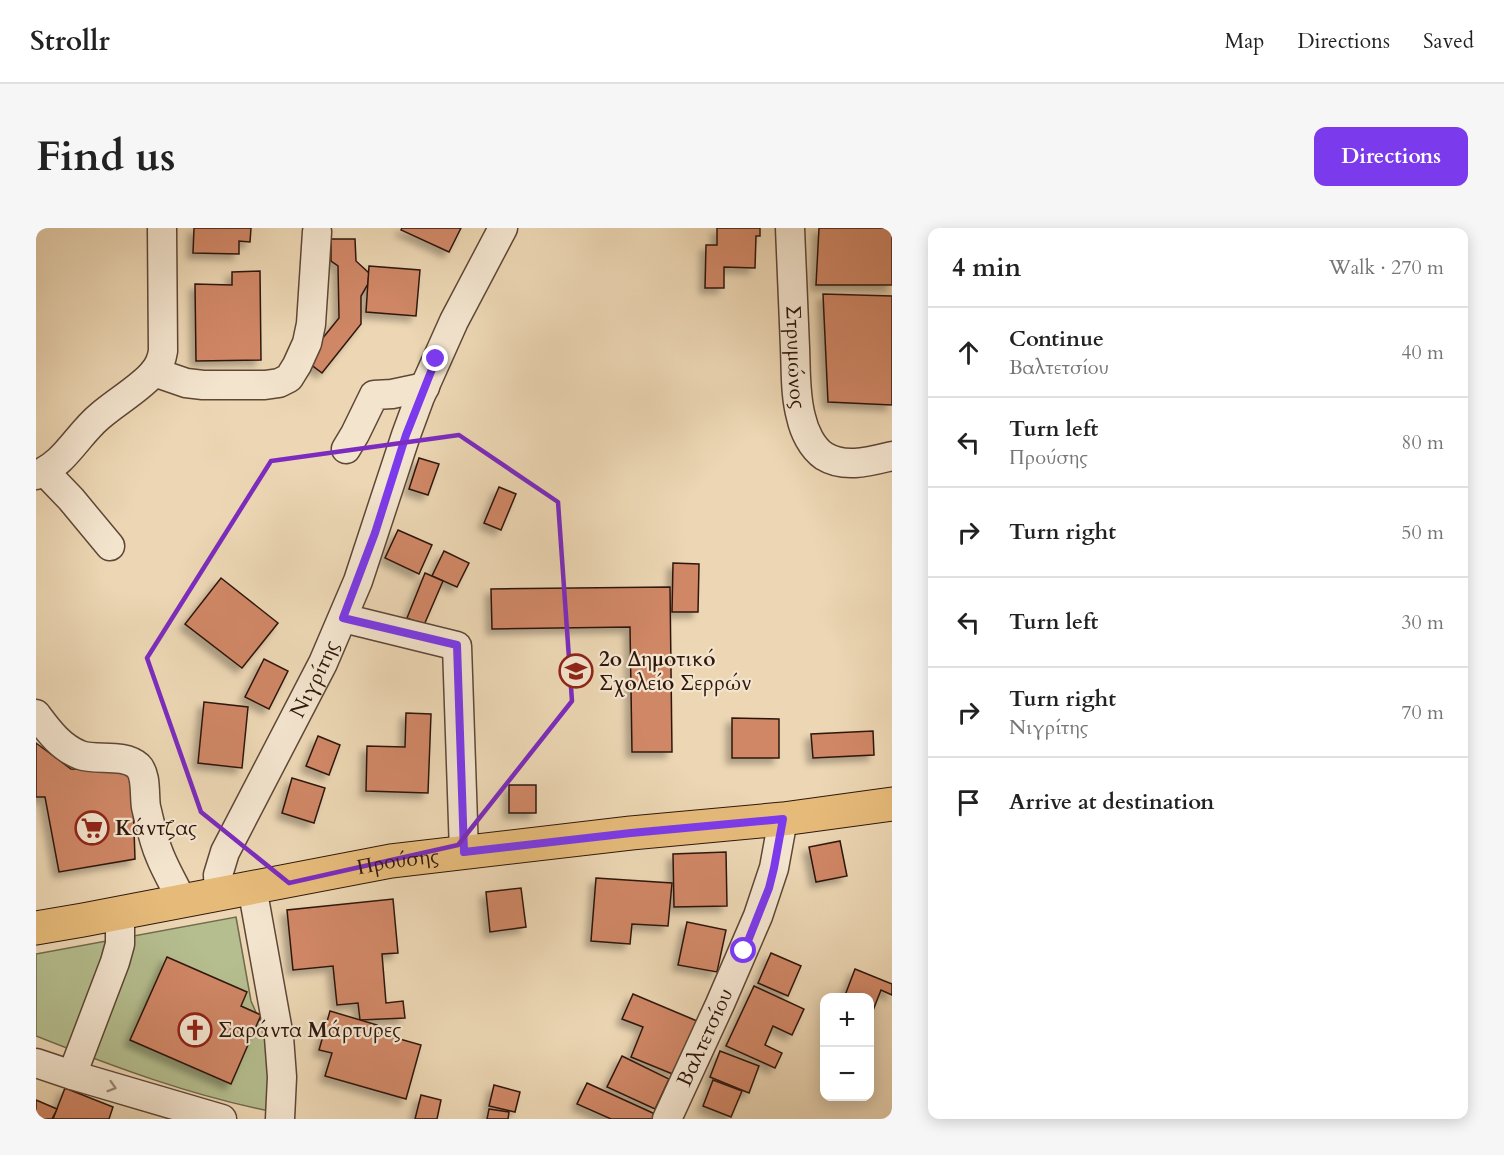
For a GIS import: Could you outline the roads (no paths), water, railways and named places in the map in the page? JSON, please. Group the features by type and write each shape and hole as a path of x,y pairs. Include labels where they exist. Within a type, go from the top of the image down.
{"main road":[{"name":"Προύσης","path":"36,928 391,861 631,833 783,819 892,804"}],"street":[{"path":"110,546 70,499 40,474 63,458 89,425 149,377 161,360 163,351 162,228"},
{"name":"Νιγρίτης","path":"219,894 218,875 225,852 315,680 343,618 375,533 406,435 425,387 454,321 503,228"},
{"name":"Στρυμώνος","path":"790,228 797,390 801,417 808,435 817,450 828,458 845,462 868,462 892,456"},
{"path":"154,372 186,383 203,385 265,385 279,383 289,378 307,343 311,324 317,232"},
{"path":"346,449 374,396 425,387"},
{"path":"343,618 457,645 464,852"},
{"path":"36,714 63,746 72,751 81,755 131,762 141,770 154,840 182,902"},
{"name":"Βαλτετσίου","path":"667,1119 758,916 774,868 783,819"},
{"path":"252,887 279,1037 282,1077 280,1119"},
{"path":"72,1076 115,962 120,944 120,913"},
{"path":"36,1063 72,1076 222,1119"}],"place":[{"name":"2ο Δημοτικό Σχολείο Σερρών","path":"576,671"},
{"name":"Κάντζας","path":"92,828"},
{"name":"Σαράντα Μάρτυρες","path":"195,1030"}]}
